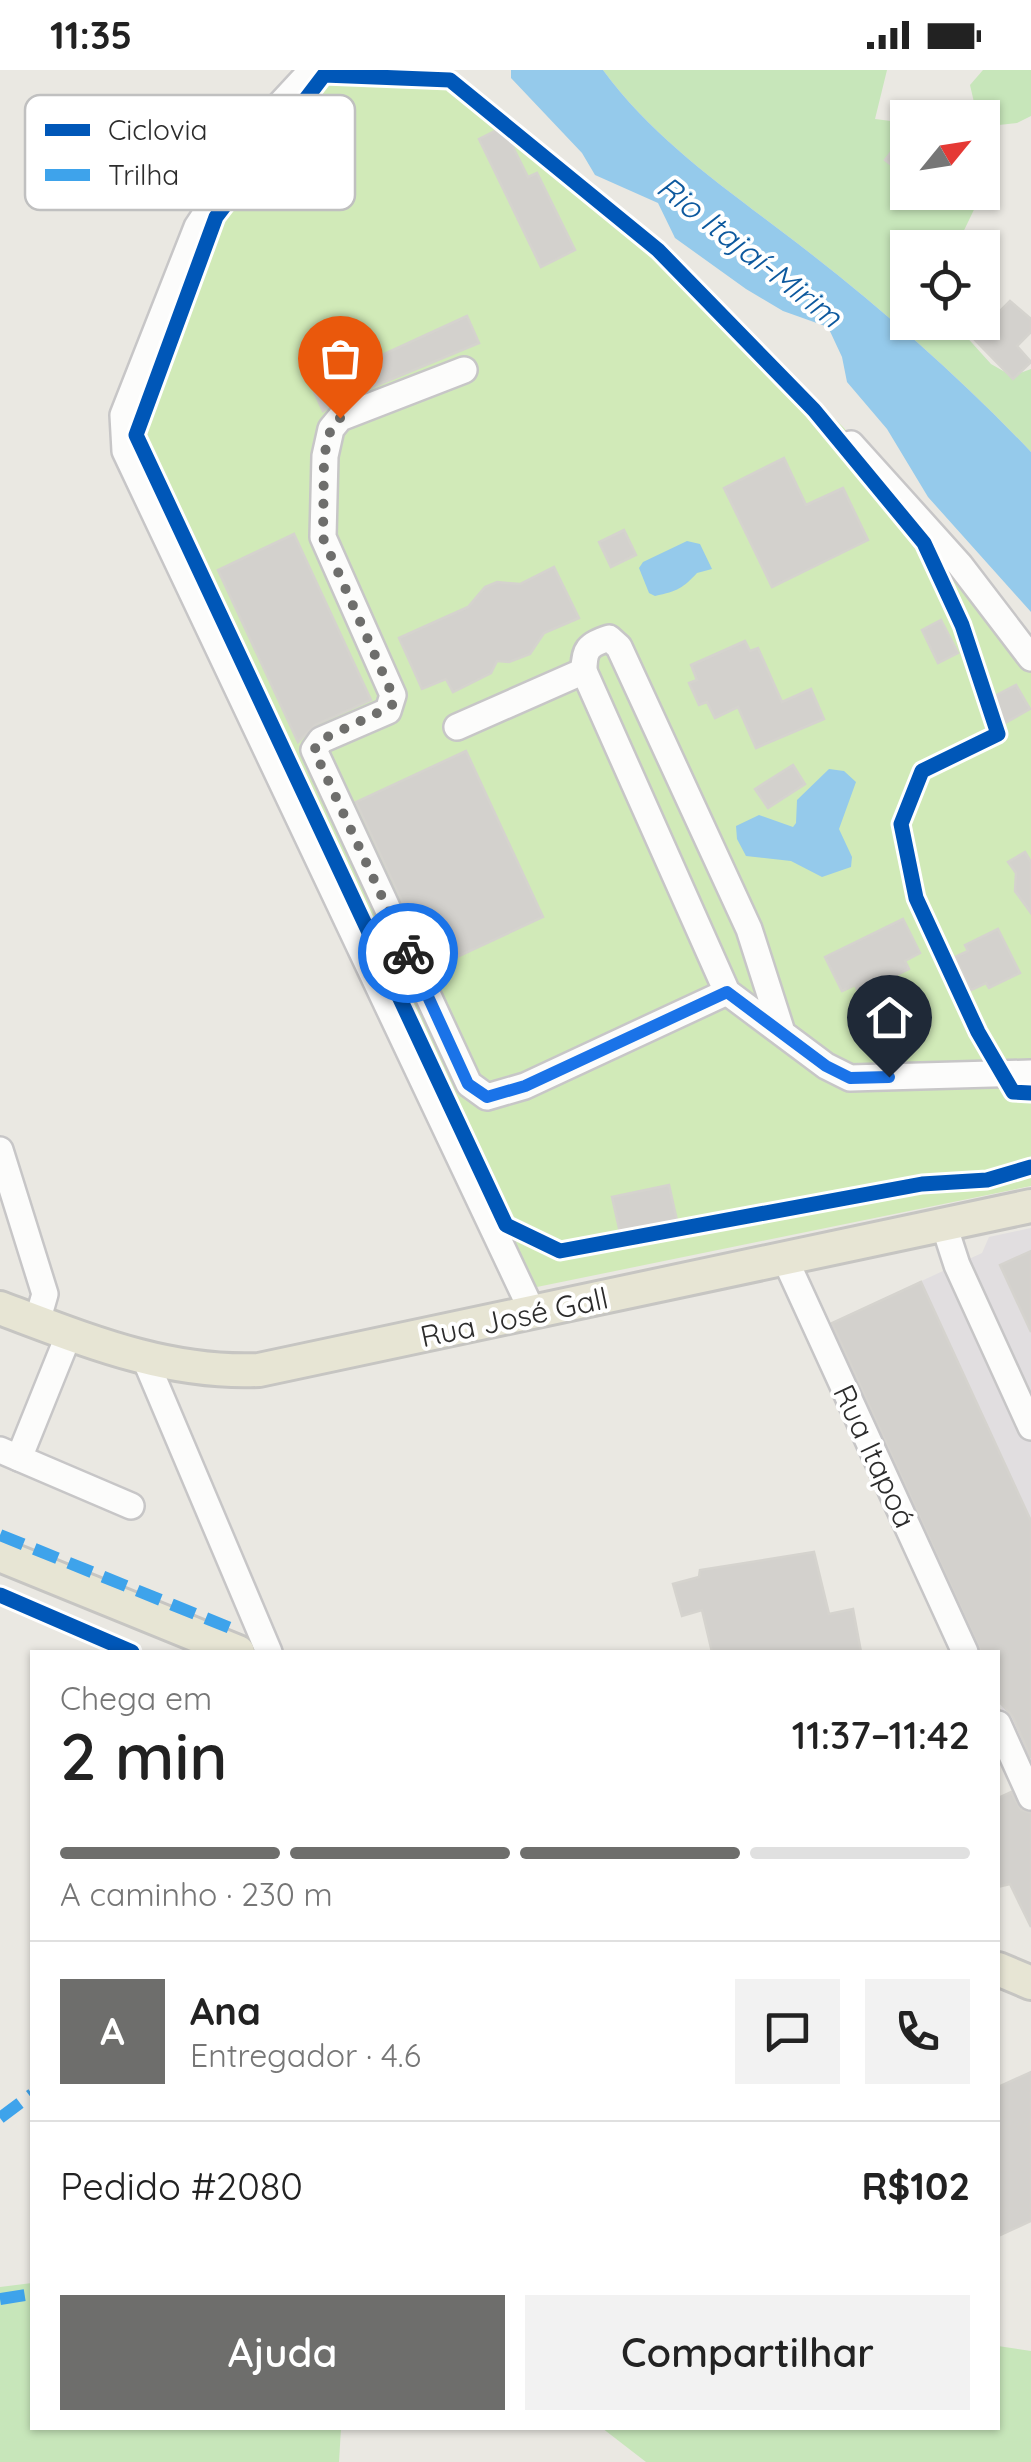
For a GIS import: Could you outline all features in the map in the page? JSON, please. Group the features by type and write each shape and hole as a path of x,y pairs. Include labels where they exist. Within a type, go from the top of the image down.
{"main road":[{"name":"Rua José Gall","path":"0,1308 145,1359 187,1369 260,1370 1031,1206"},
{"path":"0,1555 233,1650"},
{"path":"0,1576 181,1650"},
{"path":"1000,1970 1031,1983"},
{"path":"1000,1987 1031,2000"}],"street":[{"path":"289,95 312,70"},
{"path":"208,210 197,227 123,415 124,451 533,1314"},
{"path":"464,370 340,418 331,428 324,456 323,538 393,696 388,710 321,740 314,750 468,1084 487,1097 525,1086 727,992"},
{"path":"851,444 960,565 1031,658"},
{"path":"781,1028 749,929 619,647 609,638 590,644 584,652 584,671 727,992 781,1028 826,1066 850,1078 1031,1073"},
{"path":"456,727 584,671"},
{"path":"0,1150 44,1294 37,1322"},
{"path":"944,1225 957,1264 1031,1428"},
{"name":"Rua Itapoá","path":"785,1258 964,1650"},
{"path":"69,1334 10,1454 131,1506"},
{"path":"145,1359 268,1650"},
{"path":"1000,1728 1031,1797"}],"shaded area":[{"path":"1031,1228 1031,1772 1000,1704 1000,1650 974,1650 824,1326 982,1253 989,1237"}],"green space":[{"path":"322,70 453,72 664,250 843,427 1031,638 1031,1186 532,1288 130,434 217,210 355,210 355,95 303,95"},
{"path":"603,70 887,70 875,119 890,121 890,210 974,210 964,230 890,230 890,318 719,184 669,142"},
{"path":"983,70 1031,70 1031,116 1000,125 1000,100 973,100 970,85"},
{"path":"915,340 969,340 991,364 1012,376 1031,369 1031,452 976,396"},
{"path":"30,2283 30,2430 341,2430 339,2462 0,2462 0,2287"},
{"path":"1000,2346 1031,2351 1031,2462 646,2462 605,2430 1000,2430"}],"water":[{"name":"Rio Itajaí-Mirim","path":"511,70 603,70 669,142 890,318 890,340 915,340 1031,452 1031,612 928,497 887,429 847,382 842,357 828,327 783,311 675,238 658,203 595,175 582,153 511,78"},
{"path":"687,541 700,544 712,569 697,573 675,590 655,596 649,593 639,568 643,562"},
{"path":"829,769 844,771 856,782 839,829 852,857 851,867 822,877 791,861 746,856 737,839 736,826 759,815 793,827 797,800"}],"building":[{"path":"503,127 528,177 537,173 575,250 541,267 479,139"},
{"path":"1010,301 1031,319 1031,332 1017,346 1031,362 1013,379 975,340 1000,340 1000,311"},
{"path":"467,316 479,343 323,411 312,387"},
{"path":"784,458 806,505 843,488 868,540 772,587 724,488"},
{"path":"624,530 636,555 611,567 599,542"},
{"path":"294,534 371,700 315,725 298,742 218,570"},
{"path":"554,567 579,618 544,633 530,654 509,662 497,661 491,673 453,692 446,679 422,689 399,638 468,607 485,587 497,582 520,584"},
{"path":"941,620 958,653 938,663 922,630"},
{"path":"745,641 750,651 758,648 782,702 811,689 824,719 756,748 738,707 715,718 707,702 699,705 689,683 697,680 691,665"},
{"path":"1016,685 1030,709 1005,723 991,698"},
{"path":"466,751 543,917 433,968 356,802"},
{"path":"793,765 805,784 768,808 755,789"},
{"path":"1025,852 1031,862 1031,913 1015,891 1016,873 1008,862"},
{"path":"903,919 920,953 905,961 909,969 859,993 855,985 842,991 825,957"},
{"path":"998,929 1020,973 989,988 986,983 971,990 955,957 968,951 965,945"},
{"path":"669,1185 678,1225 621,1237 612,1197"},
{"path":"1031,1251 1031,1332 1000,1265"},
{"path":"921,1282 1031,1521 1031,1758 1013,1717 1000,1702 1000,1650 980,1650 832,1323"},
{"path":"814,1552 829,1614 853,1609 861,1650 712,1650 702,1610 682,1616 673,1584 699,1577 700,1570"},
{"path":"1011,1792 1021,1810 1031,1813 1031,1927 1010,1884 1000,1886 1000,1797"},
{"path":"1031,2072 1031,2221 1000,2235 1000,2086"}],"marked path":[{"path":"0,1535 240,1632"},
{"path":"0,2118 30,2096"},
{"path":"0,2299 30,2294"}],"cycle path":[{"path":"309,95 324,75 450,80 658,250 814,410 924,543 962,625 998,734 922,771 901,824 916,898 978,1032 1013,1092 1031,1093"},
{"path":"221,210 136,435 506,1225 560,1251 922,1184 987,1180 1031,1167"},
{"path":"0,1595 127,1650"}],"way so far":[{"path":"340,418 331,428 324,456 323,538 393,696 388,710 321,740 314,750 408,953"}],"route":[{"path":"408,953 468,1084 487,1097 525,1086 727,992 781,1028 826,1066 850,1078 889,1077"}]}
